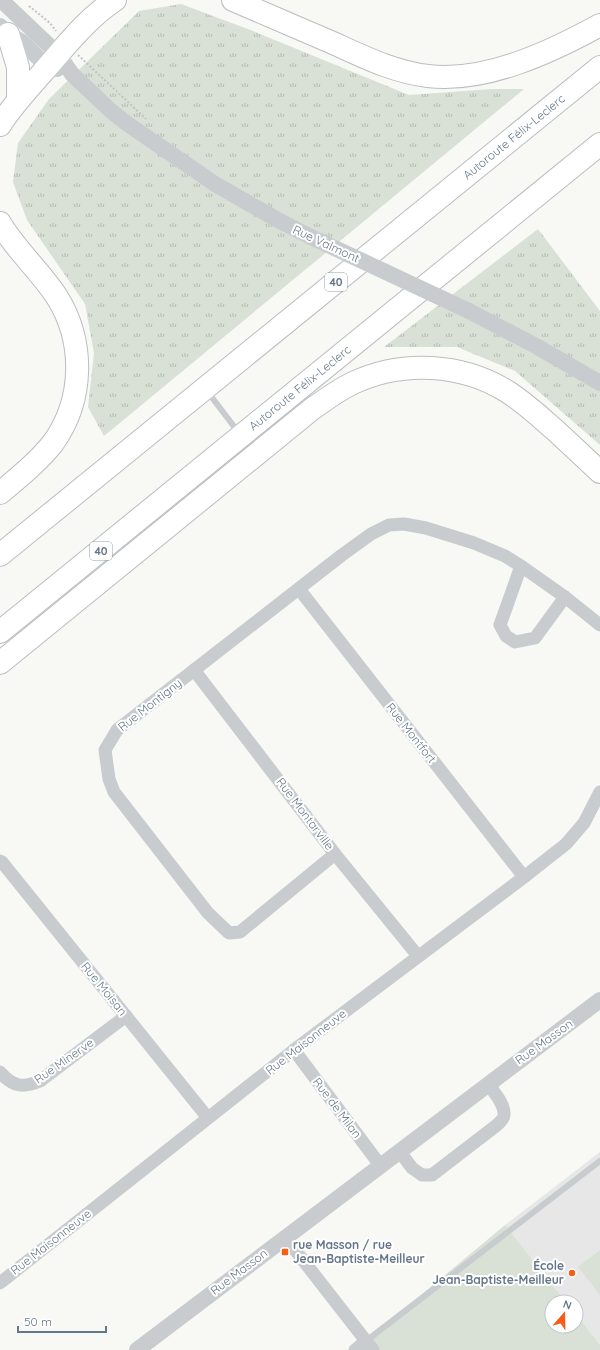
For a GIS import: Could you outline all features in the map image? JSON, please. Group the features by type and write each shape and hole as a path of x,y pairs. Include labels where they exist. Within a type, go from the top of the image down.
{"highway":[{"path":"0,125 18,99 60,52 94,17 115,0"},
{"path":"233,0 375,61 403,71 436,76 472,74 516,63 561,46 600,25"},
{"path":"4,30 18,67 18,99"},
{"name":"Autoroute Félix-Leclerc","path":"0,555 600,67"},
{"name":"Autoroute Félix-Leclerc","path":"0,632 600,144"},
{"path":"0,223 13,243 57,297 70,324 77,349 78,360 74,400 65,423 46,451 0,493"},
{"path":"0,663 312,409 342,388 372,375 408,368 432,368 463,372 486,380 504,389 528,406 600,472"}],"street":[{"name":"Rue Valmont","path":"1,0 60,52 72,74 124,122 190,168 253,207 311,237 469,311 536,346 600,383"},
{"name":"Rue Valmont","path":"4,30 22,42 60,52"},
{"name":"Rue Montigny","path":"335,854 240,932 229,933 208,913 114,792 109,779 105,750 116,730 371,534 389,525 404,524 426,528 474,543 505,556 521,566"},
{"path":"565,597 535,638 515,642 506,636 500,625 521,566 565,597 600,625"},
{"name":"Rue Montfort","path":"299,589 524,877"},
{"name":"Rue Montarville","path":"194,670 335,854 418,956"},
{"name":"Rue Maisonneuve","path":"0,1283 294,1050 566,844 584,823 600,792"},
{"name":"Rue Moisan","path":"0,861 208,1118"},
{"name":"Rue Masson","path":"137,1350 600,1000"},
{"name":"Rue Minerve","path":"0,1072 11,1083 21,1086 30,1085 40,1081 126,1016"},
{"name":"Rue de Milan","path":"294,1050 380,1166"},
{"path":"400,1152 412,1168 422,1175 432,1175 498,1125 503,1120 503,1107 488,1084"},
{"path":"285,1237 370,1346 355,1350"}],"lane":[{"path":"205,388 241,436"},
{"path":"370,1346 600,1161"}],"path":[{"path":"27,4 50,23 60,52 149,121"}],"shaded area":[{"name":"École Jean-Baptiste-Meilleur","path":"600,1152 600,1345 584,1324 584,1294 560,1294 505,1225"}],"green space":[{"path":"181,4 253,31 409,95 492,89 524,89 104,436 88,407 94,353 85,304 27,220 13,182 18,143 49,99 139,11"},
{"path":"538,229 600,311 600,445 515,371 457,347 384,347"},
{"path":"505,1225 560,1294 544,1294 544,1334 584,1334 584,1324 600,1345 600,1350 373,1350 366,1341"},
{"path":"600,1250 600,1295 578,1267"}],"place":[{"name":"rue Masson / rue Jean-Baptiste-Meilleur","path":"285,1252"},
{"name":"École Jean-Baptiste-Meilleur","path":"572,1273"}]}
